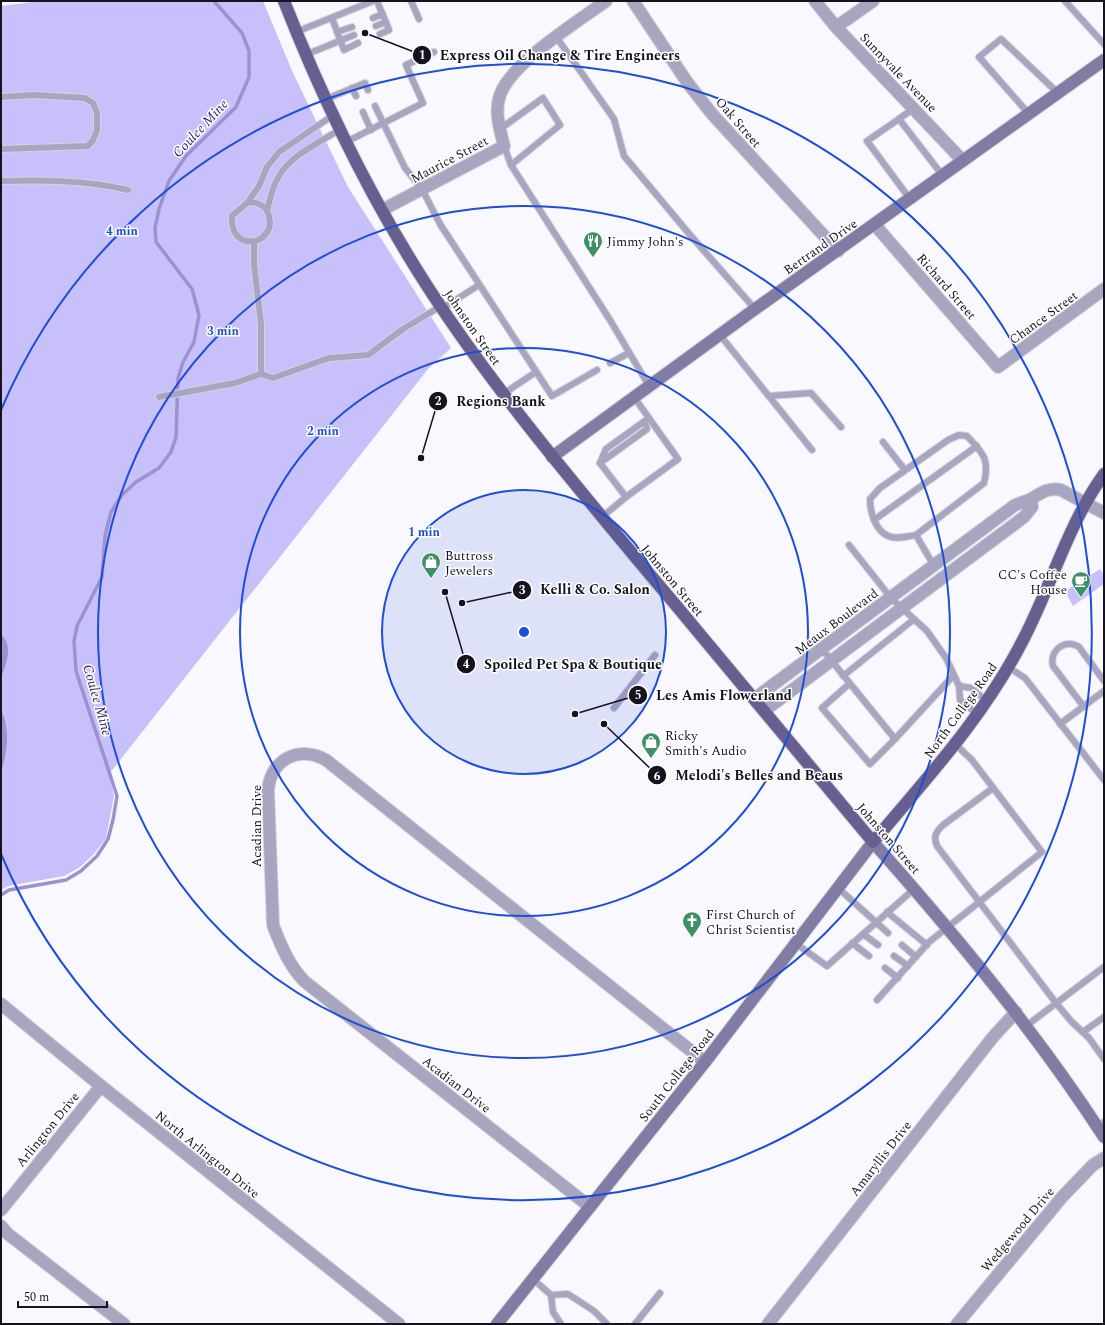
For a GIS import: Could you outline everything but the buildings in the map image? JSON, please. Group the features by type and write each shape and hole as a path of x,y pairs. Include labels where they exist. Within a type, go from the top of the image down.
{"main road":[{"name":"Johnston Street","path":"286,2 296,32 324,100 382,210 442,307 503,394 602,517 873,842 948,928 1016,1012 1102,1129"},
{"name":"Bertrand Drive","path":"552,456 1104,60"},
{"name":"North College Road","path":"873,842 955,744 987,701 1024,638 1065,544 1085,504 1104,474"},
{"name":"South College Road","path":"498,1324 705,1062 873,842"}],"street":[{"name":"Maurice Street","path":"382,210 504,146 497,108 499,96 505,82 515,70 531,56 606,1"},
{"name":"Oak Street","path":"632,1 687,82 712,114 838,251"},
{"name":"Sunnyvale Avenue","path":"815,1 836,27 963,161"},
{"path":"836,27 873,1"},
{"name":"Richard Street","path":"875,225 998,366"},
{"name":"Chance Street","path":"998,366 1104,289"},
{"name":"Meaux Boulevard","path":"754,699 1015,505 1031,499 1041,492 1054,489 1104,513"},
{"path":"764,711 1024,517 1032,507 1031,499"},
{"path":"934,566 943,578"},
{"name":"Acadian Drive","path":"590,1207 304,981 295,971 286,955 273,925 268,790 269,782 276,767 294,756 306,753 318,755 326,760 705,1062"},
{"name":"North Arlington Drive","path":"1,1004 101,1086 399,1324"},
{"name":"Amaryllis Drive","path":"768,1324 993,1037 1016,1012"},
{"name":"Arlington Drive","path":"1,1210 101,1086"},
{"name":"Wedgewood Drive","path":"957,1324 1063,1196 1093,1165 1104,1158"},
{"path":"1,1226 8,1234 124,1324"}],"lane":[{"path":"296,32 373,1"},
{"path":"377,1 389,30 380,34"},
{"path":"411,1 419,20"},
{"path":"1065,1 1104,44"},
{"path":"373,18 383,14"},
{"path":"332,18 344,50 358,43"},
{"path":"376,26 386,22"},
{"path":"337,32 352,27"},
{"path":"305,55 354,35"},
{"path":"557,38 614,119 624,156 755,309"},
{"path":"1029,114 979,57 1001,39 1058,93"},
{"path":"346,142 423,103 406,65 434,52"},
{"path":"324,100 365,83 368,90"},
{"path":"352,88 356,96"},
{"path":"1,97 34,96 85,98 92,103 97,113 97,130 93,140 88,146 1,149"},
{"path":"500,129 543,98 560,125 511,165"},
{"path":"375,106 385,123 405,168 422,189 440,224 552,396 597,370"},
{"path":"910,199 867,141 914,108"},
{"path":"363,112 371,130"},
{"path":"248,202 259,204 267,210 271,220 269,230 263,238 254,242 244,241 235,235 231,226 232,216 248,202 259,186 266,167 279,152 332,116"},
{"path":"899,118 943,176"},
{"path":"267,210 272,190 278,176 294,159 339,130"},
{"path":"504,146 511,165 650,386"},
{"path":"1,181 94,182 128,190"},
{"path":"254,242 254,264 261,323 261,374"},
{"path":"159,398 235,383 261,374 273,378 329,358 368,355 403,329 479,285"},
{"path":"720,336 812,450"},
{"path":"610,363 629,353"},
{"path":"503,394 536,372"},
{"path":"769,396 811,393 841,427"},
{"path":"602,517 678,458 647,420 634,397"},
{"path":"626,497 600,463 606,449 647,420"},
{"path":"959,435 968,436 977,446 984,455 988,471 984,484 916,535 897,538 888,537 871,516 870,499 880,488 948,440 959,435"},
{"path":"882,442 905,470"},
{"path":"874,520 977,446"},
{"path":"916,535 934,566"},
{"path":"849,545 891,598 913,620 927,631 946,658 953,676 959,686 960,700 977,714"},
{"path":"843,676 913,620"},
{"path":"1084,707 1053,666 1051,658 1054,651 1067,643 1074,643 1079,647 1104,681"},
{"path":"822,649 894,739"},
{"path":"614,708 655,655"},
{"path":"1008,667 1025,678 1104,780"},
{"path":"850,684 822,708 870,764 953,676"},
{"path":"959,686 971,688 987,701"},
{"path":"1060,724 1104,691"},
{"path":"877,1000 926,945 1042,852 972,760 955,744"},
{"path":"993,788 936,832 934,838 937,846 1056,1003 1071,1021 1089,1038 1104,1059"},
{"path":"838,888 888,933"},
{"path":"795,943 827,966 914,889"},
{"path":"887,912 926,945"},
{"path":"863,934 878,945"},
{"path":"852,943 869,956"},
{"path":"902,945 916,957"},
{"path":"894,956 908,966"},
{"path":"1026,1026 1104,967"},
{"path":"885,968 898,978"},
{"path":"1083,1032 1104,1017"},
{"path":"533,1279 552,1295 568,1294 594,1311 607,1324"},
{"path":"635,1324 660,1293"},
{"path":"552,1295 553,1312 561,1324"}],"shaded area":[{"path":"40,1 263,1 293,73 348,187 451,348 428,369 109,774 114,796 106,838 94,854 79,868 64,876 8,886 1,890 1,6"},
{"path":"1100,569 1104,576 1104,584 1073,606 1065,591"},
{"path":"1,635 7,644 8,655 1,677"},
{"path":"1,710 6,724 7,740 1,771"}],"waterway":[{"name":"Coulee Mine","path":"1,895 9,890 66,880 81,871 97,856 108,839 113,820 117,796 76,671 74,641 77,626 102,577 105,536 111,512 122,495 136,482 159,468 171,452 176,437 178,378 183,362 194,342 199,315 192,289 156,242 155,228 159,209 169,181 186,156 236,107 249,77 249,51 242,33 214,1"}],"place":[{"name":"Express Oil Change & Tire Engineers","path":"365,33"},
{"name":"Jimmy John's","path":"593,258"},
{"name":"Regions Bank","path":"421,458"},
{"name":"Buttross Jewelers","path":"431,579"},
{"name":"Spoiled Pet Spa & Boutique","path":"445,592"},
{"name":"CC's Coffee House","path":"1081,598"},
{"name":"Kelli & Co. Salon","path":"462,603"},
{"name":"Les Amis Flowerland","path":"575,714"},
{"name":"Melodi's Belles and Beaus","path":"604,724"},
{"name":"Ricky Smith's Audio","path":"651,759"},
{"name":"First Church of Christ Scientist","path":"692,938"}]}
